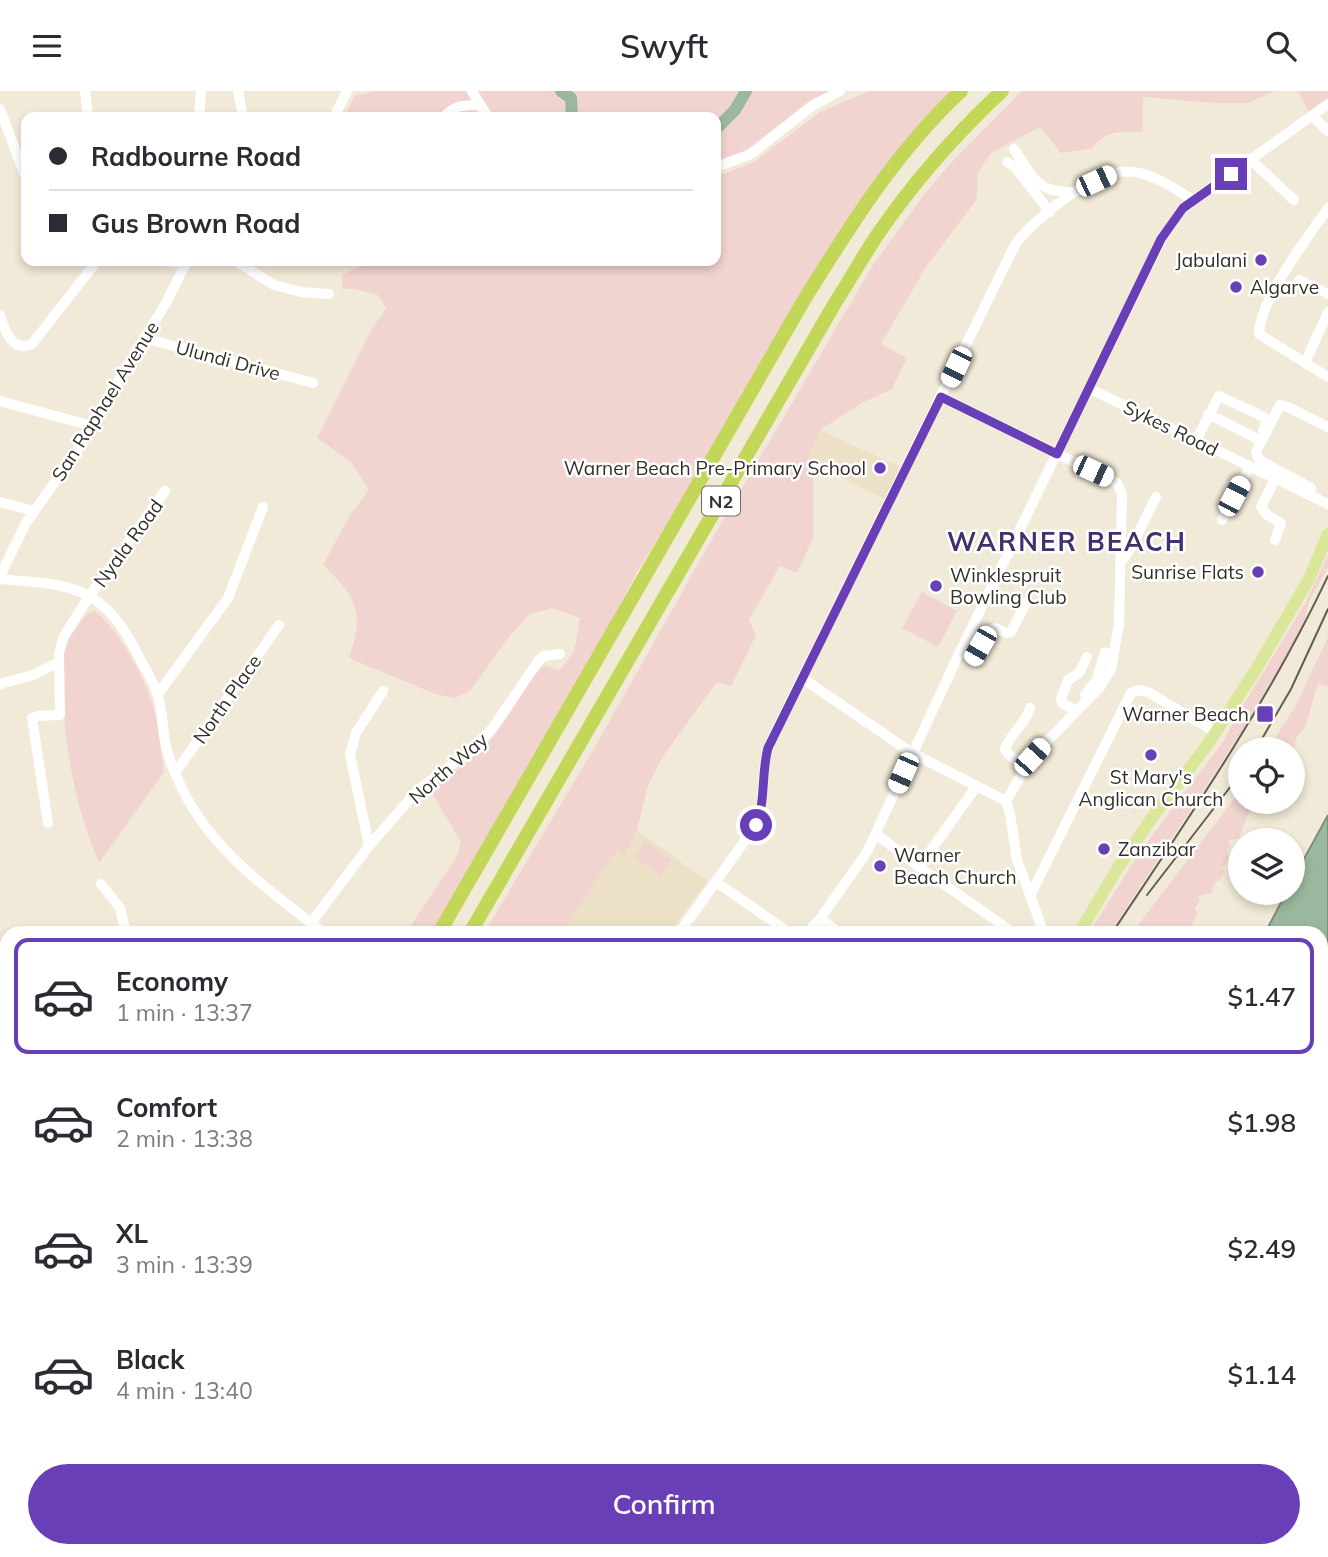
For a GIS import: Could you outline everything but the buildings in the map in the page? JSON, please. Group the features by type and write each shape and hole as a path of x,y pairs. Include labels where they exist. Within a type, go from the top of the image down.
{"highway":[{"name":"N2","path":"443,926 817,279 888,173 961,91"},
{"name":"N2","path":"474,926 835,303 879,233 925,174 1002,91"}],"main road":[{"path":"1083,926 1140,835 1215,732 1309,579 1328,534"}],"street":[{"path":"85,91 87,112"},
{"path":"199,112 201,91"},
{"path":"238,91 242,112"},
{"path":"336,112 347,91"},
{"path":"472,91 485,112"},
{"path":"721,165 751,154 812,106 839,91"},
{"path":"814,926 867,852 960,651 1161,239 1183,208 1193,199 1328,104"},
{"path":"448,112 463,105 480,105"},
{"path":"0,109 21,151"},
{"path":"1312,116 1328,131"},
{"path":"1014,149 1042,187 1055,193 1074,192"},
{"path":"1251,160 1294,201"},
{"path":"1007,162 1014,166 1050,212"},
{"path":"684,926 756,825 762,806 768,748 1016,243 1026,231 1074,192 1121,171 1136,172 1161,181 1193,199"},
{"path":"1328,208 1274,291 1259,328 1262,338 1328,377"},
{"path":"0,315 12,341 18,346 26,347 32,344 93,266"},
{"name":"San Raphael Avenue","path":"0,578 15,543 84,441 166,303 184,266"},
{"path":"244,266 274,285 300,292 329,294"},
{"path":"1299,280 1328,295"},
{"path":"1305,363 1328,313"},
{"name":"Ulundi Drive","path":"144,338 313,383"},
{"name":"Sykes Road","path":"1090,389 1247,465 1272,474 1328,504"},
{"path":"1192,438 1219,396 1264,417 1266,423 1222,520"},
{"path":"941,397 1110,480 1120,488 1119,624 1111,669 1101,687 1075,709"},
{"path":"0,401 92,426"},
{"path":"1311,488 1272,474 1259,460 1256,452 1280,405 1328,427"},
{"path":"1208,414 1258,439"},
{"path":"1272,474 1261,507 1267,515 1281,523 1275,540"},
{"name":"Nyala Road","path":"47,823 32,722 34,716 60,715 59,662 64,636 165,491"},
{"path":"1121,562 1132,548 1156,497"},
{"path":"0,502 34,512"},
{"path":"158,694 228,598 263,507"},
{"path":"0,578 73,588 90,595 104,606 122,627 158,694 166,744 175,773 195,811 242,866 315,926"},
{"path":"960,651 972,659 989,630 995,628 1006,633 1011,632 1026,603"},
{"name":"North Place","path":"175,773 279,625"},
{"path":"1041,926 1017,860 1006,801 1025,766 1095,683 1105,652"},
{"name":"North Way","path":"311,923 369,846 417,791 485,738 539,660 544,656 560,654"},
{"path":"1075,709 1062,703 1062,697 1068,680 1079,673 1087,657"},
{"path":"0,684 33,675 59,662"},
{"path":"802,678 912,753 1006,801"},
{"path":"1030,897 1128,698 1135,691 1142,689 1215,732"},
{"path":"369,846 350,754 356,733 383,691"},
{"path":"1025,766 1005,749 1012,733 1025,722 1030,708"},
{"path":"919,867 976,787"},
{"path":"876,834 1004,926"},
{"path":"716,882 780,926"},
{"path":"101,884 120,908 124,926"},
{"path":"820,919 830,926"}],"shaded area":[{"path":"373,91 466,91 476,112 347,112 355,96"},
{"path":"477,91 830,91 811,100 741,154 721,160 721,112 492,112"},
{"path":"869,91 956,91 906,144 637,572 602,639 436,926 411,926 457,856 461,842 430,790 484,749 509,715 532,676 544,666 560,670 574,652 580,618 552,608 530,614 508,638 471,690 455,698 435,694 349,658 356,628 355,606 344,587 323,565 350,515 369,490 352,463 317,438 370,332 386,308 378,295 342,289 342,275 361,266 721,266 721,175 754,162 820,112"},
{"path":"1022,91 1275,91 1248,103 1143,97 1143,132 1114,133 1103,138 1091,149 1061,153 1040,127 991,153 977,174 977,199 926,267 881,344 907,358 892,389 860,404 820,430 807,461 813,464 813,538 797,573 780,566 749,620 756,635 731,686 717,682 661,759 648,785 637,830 625,855 616,851 567,926 488,926 592,752 712,539 873,265 949,165"},
{"path":"1298,91 1328,91 1328,98 1309,112"},
{"path":"820,430 902,468 887,500 807,461"},
{"path":"1328,555 1328,568 1310,599 1303,625 1261,702 1238,737 1228,737 1228,752 1115,926 1093,926 1141,850 1223,742 1306,602"},
{"path":"922,592 957,611 938,647 902,628"},
{"path":"95,611 123,644 146,686 155,713 164,772 99,863 78,800 69,757 63,674 63,657 67,642 84,618"},
{"path":"1328,637 1328,686 1319,684 1302,732 1297,737 1276,737 1295,707"},
{"path":"1228,807 1228,814 1249,814 1243,828 1228,828 1228,860 1222,869 1225,871 1219,881 1216,881 1212,893 1198,896 1200,901 1195,908 1197,914 1191,926 1137,926"},
{"path":"1328,815 1328,926 1269,926 1280,905 1305,905 1305,857"},
{"path":"637,830 707,881 674,926 549,926 564,858"},
{"path":"645,841 672,860 661,876 634,857"}],"waterway":[{"path":"561,91 571,98 572,112"},
{"path":"721,124 735,110 746,91"}],"railway":[{"path":"1117,926 1254,714 1328,576"},
{"path":"1263,737 1291,689 1328,609"},
{"path":"1147,895 1228,790"}],"place":[{"name":"Jabulani","path":"1261,260"},
{"name":"Algarve","path":"1236,287"},
{"name":"Warner Beach Pre-Primary School","path":"880,468"},
{"name":"Sunrise Flats","path":"1258,572"},
{"name":"Winklespruit Bowling Club","path":"936,586"},
{"name":"Warner Beach","path":"1265,714"},
{"name":"St Mary's Anglican Church","path":"1151,755"},
{"name":"Zanzibar","path":"1104,849"},
{"name":"Warner Beach Church","path":"880,866"}],"district":[{"name":"WARNER BEACH","path":"1067,541"}],"route":[{"path":"756,825 762,806 768,748 941,397 1057,454 1161,239 1183,208 1231,174"}]}
